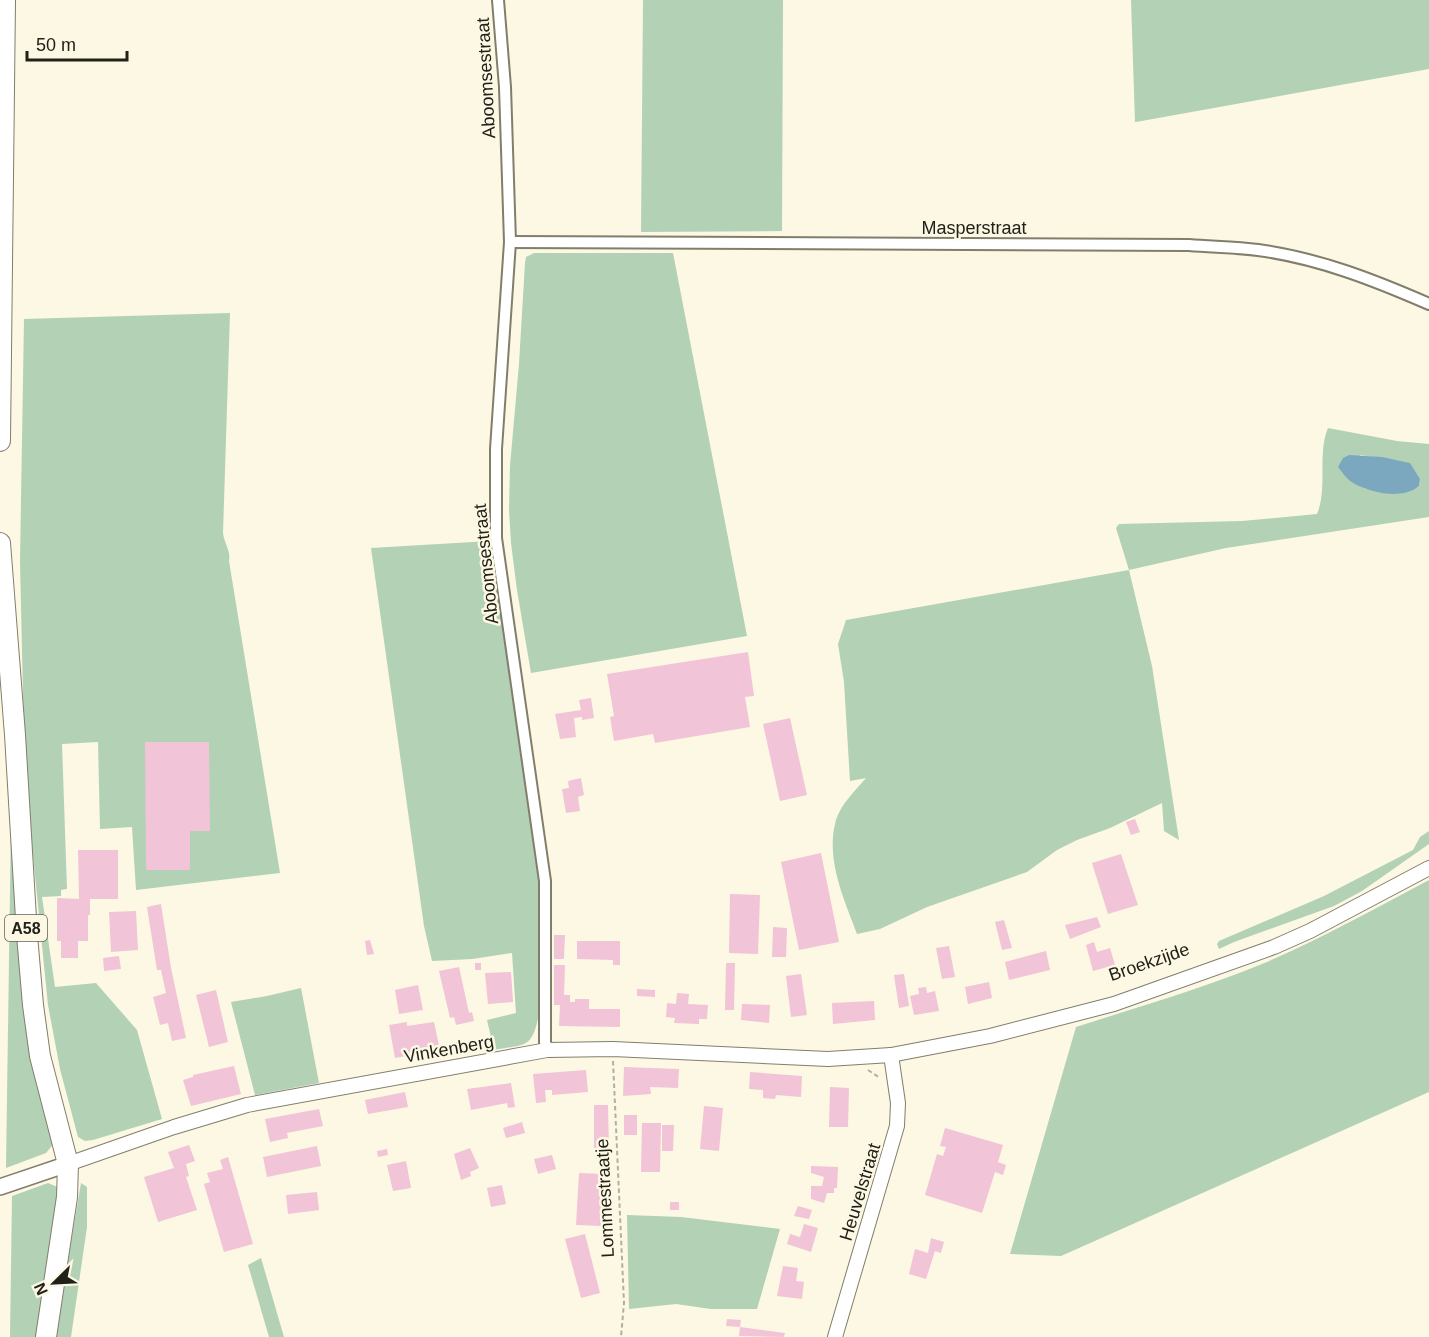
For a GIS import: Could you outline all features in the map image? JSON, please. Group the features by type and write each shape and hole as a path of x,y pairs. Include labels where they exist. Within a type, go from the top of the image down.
{"highway":[{"path":"0,441 5,0"},
{"name":"A58","path":"0,543 33,1005 40,1056 68,1164 67,1197 46,1337"}],"main road":[{"name":"Vinkenberg","path":"0,1187 68,1164"}],"street":[{"name":"Aboomsestraat","path":"498,0 505,87 510,242 496,449 496,538 544,872 545,1042 547,1050"},
{"name":"Masperstraat","path":"510,242 1189,245 1258,250 1314,261 1375,280 1429,304"},
{"name":"Broekzijde","path":"891,1055 990,1036 1038,1024 1114,1004 1195,977 1310,931 1429,868"},
{"name":"Vinkenberg","path":"68,1164 174,1127 247,1105 547,1050 613,1049 828,1059 891,1055"},
{"name":"Heuvelstraat","path":"834,1337 897,1126 898,1103 891,1055"}],"path":[{"name":"Lommestraatje","path":"612,1057 624,1303 621,1337"}],"green space":[{"path":"643,0 783,0 782,231 641,232"},
{"path":"1131,0 1429,0 1429,69 1135,122"},
{"path":"534,253 673,253 747,636 531,673 517,590 509,510 510,466 525,263 526,257"},
{"path":"230,313 223,533 229,554 280,873 136,890 132,827 100,829 98,742 62,744 67,889 61,890 61,896 42,897 55,987 96,983 137,1030 162,1119 85,1141 78,1137 60,1069 48,1005 29,816 24,740 20,561 24,319"},
{"path":"1328,428 1397,441 1429,444 1429,517 1226,548 1129,570 1116,528 1119,524 1242,521 1317,514 1322,493 1323,449","holes":["1360,455 1400,461 1420,479 1419,486 1400,493 1385,493 1364,488"]},
{"path":"490,541 534,827 541,896 539,1014 534,1034 526,1043 494,1050 487,1020 516,1013 512,953 472,959 432,961 424,926 371,548"},
{"path":"1129,570 1152,666 1179,840 1164,831 1162,803 1057,850 1027,872 927,907 880,929 857,934 842,893 834,864 833,849 833,835 838,814 866,778 850,781 844,682 838,644 846,620"},
{"path":"11,821 55,1142 46,1153 6,1168"},
{"path":"1429,831 1429,844 1362,891 1334,906 1219,949 1217,944 1219,941 1324,896 1413,850 1420,837"},
{"path":"1429,880 1429,1092 1061,1256 1010,1254 1076,1027 1193,990 1262,964 1325,935"},
{"path":"301,988 319,1083 255,1095 231,1002"},
{"path":"48,1183 60,1188 38,1337 10,1337 12,1196"},
{"path":"81,1183 87,1187 87,1227 71,1337 55,1337"},
{"path":"627,1215 681,1217 780,1229 757,1309 711,1309 676,1304 629,1309"},
{"path":"261,1258 284,1337 269,1337 248,1265"}],"water":[{"path":"1349,455 1382,457 1410,463 1420,479 1419,486 1405,493 1388,494 1355,484 1338,467 1343,458"}],"building":[{"path":"748,652 754,696 745,697 750,727 655,743 653,734 614,741 610,717 614,716 607,674"},
{"path":"591,698 594,718 582,720 582,717 574,718 576,737 560,739 555,714 581,710 579,700"},
{"path":"790,718 807,795 780,801 763,724"},
{"path":"145,742 209,742 210,831 190,831 190,870 146,870"},
{"path":"581,778 584,795 578,797 580,811 566,813 562,789 569,788 568,781"},
{"path":"1135,819 1140,832 1131,835 1126,822"},
{"path":"78,850 118,850 118,899 90,899 88,941 78,941 78,958 61,958 61,941 57,941 57,898 79,899"},
{"path":"821,853 839,942 799,950 781,862"},
{"path":"1121,854 1138,905 1108,914 1092,863"},
{"path":"730,894 760,895 758,954 729,953"},
{"path":"161,904 171,968 186,1038 172,1041 168,1023 160,1025 153,997 166,993 161,970 157,970 147,907"},
{"path":"136,911 138,950 111,952 109,912"},
{"path":"1097,917 1101,927 1070,939 1065,925"},
{"path":"1004,920 1012,948 1002,950 995,922"},
{"path":"773,927 787,928 786,957 772,957"},
{"path":"554,935 565,935 564,959 554,959"},
{"path":"370,940 374,954 367,955 365,941"},
{"path":"577,941 620,941 620,965 613,965 613,960 577,959"},
{"path":"1094,942 1097,952 1110,948 1115,965 1093,971 1086,945"},
{"path":"949,946 955,977 942,979 936,948"},
{"path":"1046,951 1050,970 1009,980 1005,962"},
{"path":"119,956 121,969 104,971 103,958"},
{"path":"475,963 481,963 481,970 475,970"},
{"path":"726,963 735,963 734,1010 725,1010"},
{"path":"554,965 565,965 564,995 570,995 570,1002 575,1002 575,999 589,999 589,1009 620,1009 620,1027 559,1026 560,1005 554,1005"},
{"path":"459,967 469,1013 472,1012 474,1021 456,1025 454,1017 450,1018 439,971"},
{"path":"511,972 513,1002 488,1004 485,973"},
{"path":"801,974 807,1015 791,1017 786,976"},
{"path":"904,974 909,1006 899,1008 894,975"},
{"path":"989,982 992,998 968,1004 965,987"},
{"path":"418,985 423,1010 399,1014 395,990"},
{"path":"926,987 927,993 935,991 939,1011 914,1015 910,996 919,994 918,988"},
{"path":"637,989 655,990 655,997 637,996"},
{"path":"216,990 228,1042 209,1047 196,995"},
{"path":"677,993 689,994 688,1004 708,1005 707,1019 699,1019 699,1024 674,1023 675,1018 666,1017 667,1003 676,1004"},
{"path":"874,1001 875,1020 833,1024 832,1003"},
{"path":"742,1004 770,1005 769,1023 741,1020"},
{"path":"407,1022 407,1026 434,1022 440,1050 395,1058 389,1025"},
{"path":"234,1066 241,1094 191,1106 183,1080 193,1075"},
{"path":"624,1067 679,1069 678,1088 650,1087 651,1094 623,1096"},
{"path":"586,1070 588,1092 552,1095 552,1090 545,1090 546,1102 536,1103 533,1074"},
{"path":"750,1072 802,1076 801,1097 776,1095 775,1099 763,1098 763,1090 749,1089"},
{"path":"511,1083 515,1107 508,1108 507,1103 471,1110 467,1089"},
{"path":"830,1087 849,1088 848,1127 829,1127"},
{"path":"405,1092 408,1107 368,1114 365,1100"},
{"path":"594,1105 608,1105 609,1150 594,1150"},
{"path":"704,1106 723,1108 719,1151 700,1149"},
{"path":"319,1109 323,1126 287,1133 288,1138 270,1142 265,1119"},
{"path":"624,1115 637,1115 637,1135 624,1135"},
{"path":"522,1122 525,1133 506,1138 503,1128"},
{"path":"642,1123 661,1123 660,1172 641,1172"},
{"path":"662,1125 674,1125 673,1151 662,1151"},
{"path":"945,1128 1003,1145 998,1162 1006,1165 1003,1175 995,1172 982,1213 925,1195 937,1154 943,1156 946,1147 940,1146"},
{"path":"189,1145 195,1161 186,1164 189,1176 186,1177 197,1210 158,1222 144,1177 174,1168 168,1152"},
{"path":"317,1146 321,1166 267,1177 263,1157"},
{"path":"470,1148 479,1168 470,1172 471,1176 461,1180 454,1154"},
{"path":"387,1149 388,1155 378,1157 377,1151"},
{"path":"552,1155 556,1169 538,1174 534,1159"},
{"path":"228,1157 253,1244 224,1252 204,1184 210,1182 207,1173 223,1169 220,1160"},
{"path":"406,1161 411,1188 393,1191 387,1165"},
{"path":"811,1166 838,1167 837,1188 834,1188 834,1193 827,1193 824,1203 811,1199 811,1186 822,1186 824,1177 811,1173"},
{"path":"579,1173 604,1174 601,1226 576,1225"},
{"path":"502,1185 506,1204 491,1207 487,1188"},
{"path":"317,1192 319,1210 288,1214 286,1195"},
{"path":"670,1202 679,1202 679,1210 670,1210"},
{"path":"798,1206 812,1210 809,1219 794,1216"},
{"path":"804,1224 818,1228 811,1252 787,1244 790,1234 800,1237"},
{"path":"585,1234 600,1293 581,1298 565,1239"},
{"path":"931,1238 944,1242 941,1253 935,1251 926,1279 909,1274 915,1249 928,1253"},
{"path":"783,1266 798,1268 796,1281 804,1282 802,1299 777,1296"},
{"path":"727,1319 741,1320 740,1327 726,1326"},
{"path":"740,1327 785,1333 784,1337 739,1336"}]}
